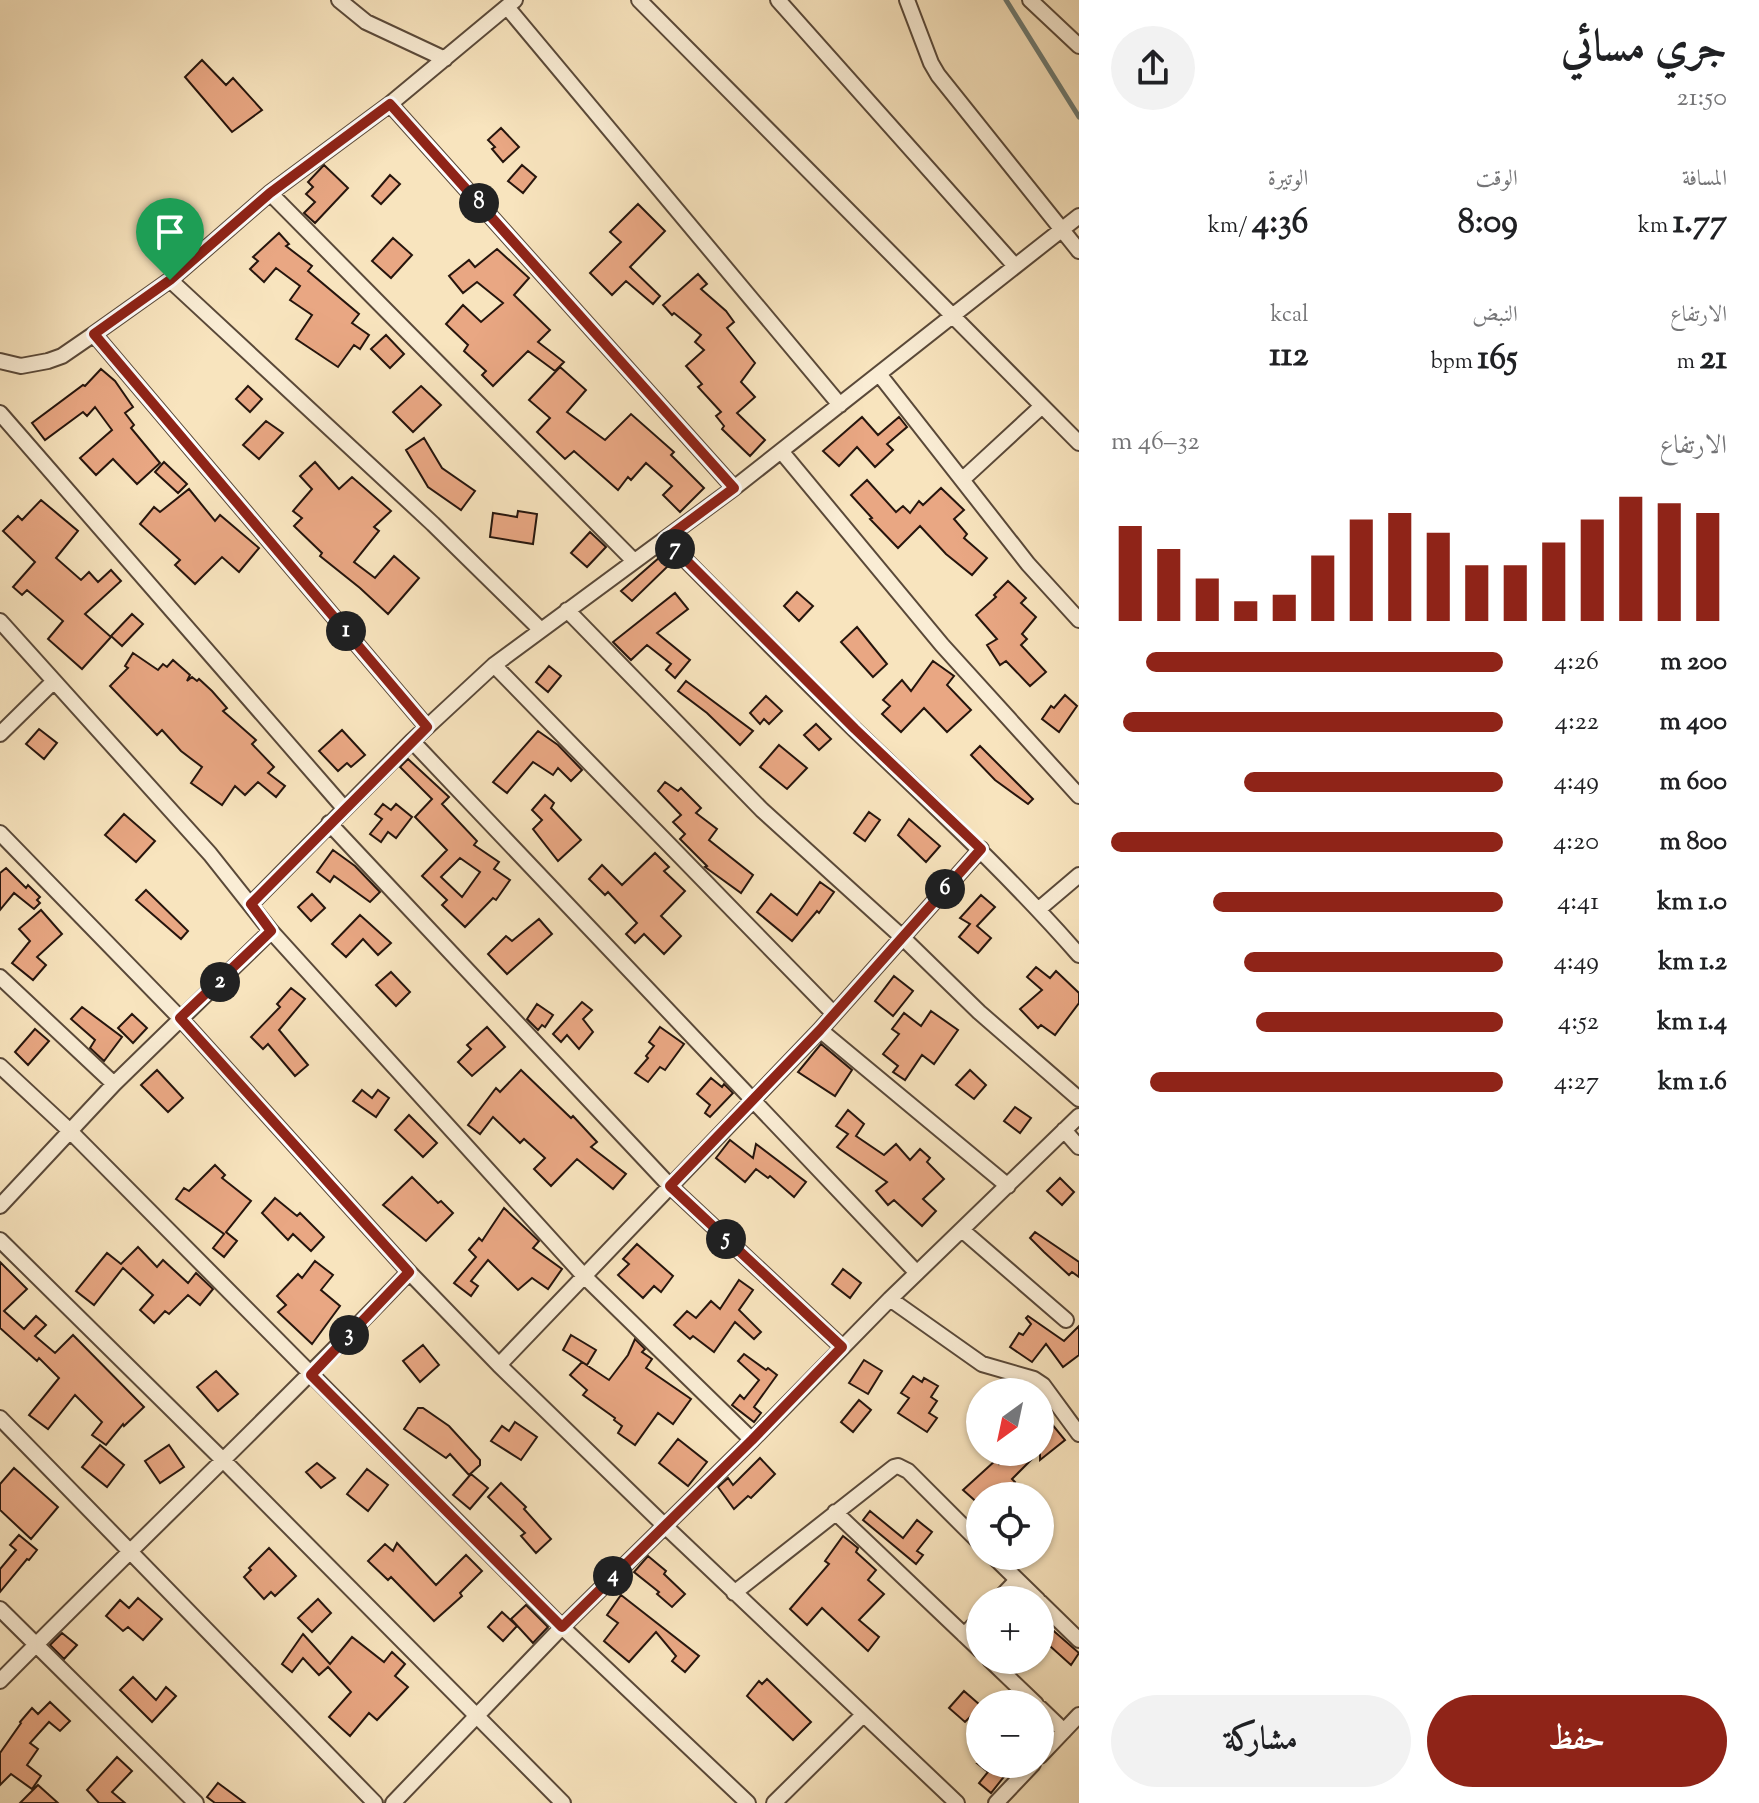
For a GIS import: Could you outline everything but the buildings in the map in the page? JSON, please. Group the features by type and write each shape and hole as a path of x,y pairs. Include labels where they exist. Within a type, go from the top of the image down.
{"street":[{"path":"339,0 366,22 445,59"},
{"path":"639,0 1079,443"},
{"path":"778,0 1015,266"},
{"path":"907,0 938,75 1079,251"},
{"path":"1030,0 1079,46"},
{"path":"0,361 21,366 48,361 62,356 94,334 170,280 270,193 390,104 511,3 840,405"},
{"path":"390,104 734,488"},
{"path":"270,193 634,561"},
{"path":"251,904 412,741 494,665 734,488 1079,216"},
{"path":"170,280 425,516 541,630"},
{"path":"94,334 427,727"},
{"path":"879,374 1028,564 1079,620"},
{"path":"963,479 1042,406"},
{"path":"0,413 344,808"},
{"path":"781,451 942,645 1079,796"},
{"path":"665,539 855,729 981,849 1079,955"},
{"path":"567,610 742,790 979,1012 1079,1099"},
{"path":"0,621 194,836 271,931 584,1276 752,1440"},
{"path":"494,665 834,1014"},
{"path":"0,734 54,681"},
{"path":"412,741 917,1273"},
{"path":"329,823 670,1186 842,1347"},
{"path":"0,833 180,1018 409,1272 499,1365 957,1803"},
{"path":"499,1365 820,1030 981,849"},
{"path":"1039,909 1079,875"},
{"path":"0,1206 114,1084 271,931"},
{"path":"0,977 114,1084"},
{"path":"820,1030 1008,1186"},
{"path":"0,1066 70,1131 562,1627 748,1803"},
{"path":"393,1803 562,1627 890,1299 1079,1116"},
{"path":"1064,1130 1079,1147"},
{"path":"962,1230 1066,1320"},
{"path":"0,1240 563,1803"},
{"path":"0,1681 129,1550 311,1375 409,1272"},
{"path":"890,1299 982,1364 1034,1379 1043,1385 1079,1434"},
{"path":"0,1418 375,1803"},
{"path":"734,1593 894,1467 908,1471 966,1529"},
{"path":"835,1512 964,1635"},
{"path":"1007,1570 1023,1586"},
{"path":"1011,1586 1017,1580"},
{"path":"0,1609 196,1803"},
{"path":"1054,1616 1079,1640"},
{"path":"1005,1674 1021,1690"},
{"path":"774,1803 863,1715"},
{"path":"1054,1741 1079,1715"},
{"path":"1054,1721 1064,1731"},
{"path":"996,1803 1020,1778"}],"waterway":[{"path":"1006,0 1079,117"}],"route":[{"path":"390,104 734,488 665,539 855,729 981,849 820,1030 670,1186 842,1347 562,1627 311,1375 409,1272 180,1018 271,931 251,904 427,727 94,334 170,280 270,193 390,104"}]}
